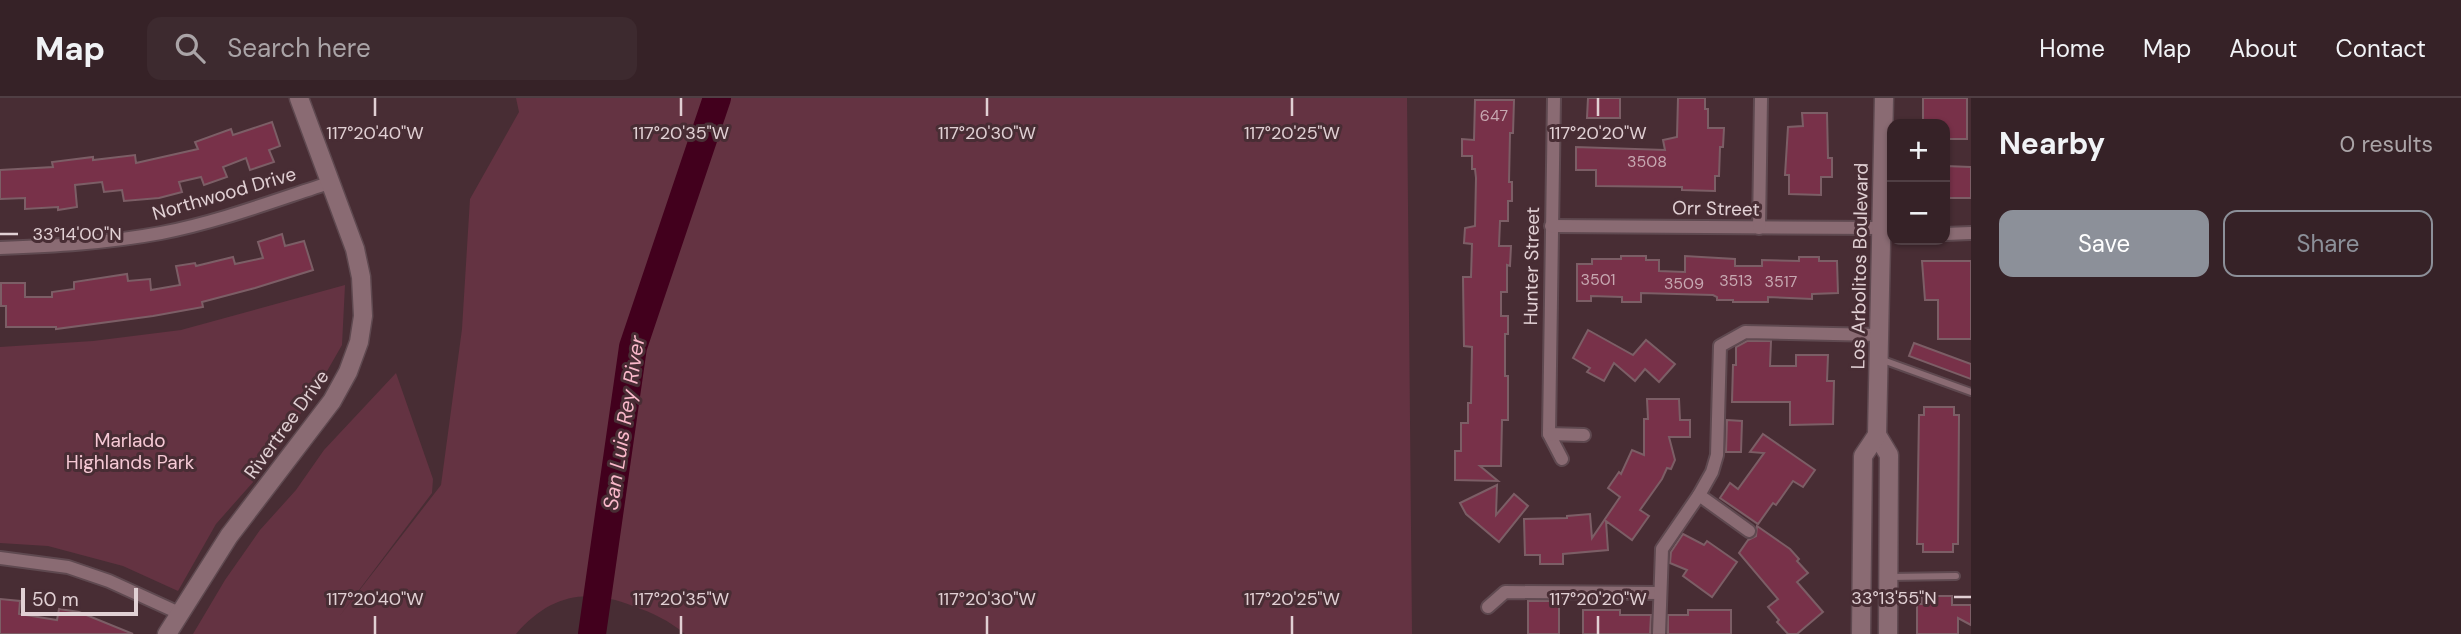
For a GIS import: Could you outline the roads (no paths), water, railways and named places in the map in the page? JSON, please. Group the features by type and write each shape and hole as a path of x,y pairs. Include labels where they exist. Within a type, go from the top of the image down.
{"street":[{"name":"Rivertree Drive","path":"167,634 229,536 332,401 356,352 363,316 361,277 355,249 299,98"},
{"name":"Hunter Street","path":"1549,435 1554,98"},
{"path":"1759,228 1761,98"},
{"name":"Los Arbolitos Boulevard","path":"1884,98 1885,232 1878,335 1877,435 1889,455 1888,634"},
{"name":"Northwood Drive","path":"0,248 93,244 164,233 331,182"},
{"name":"Orr Street","path":"1551,226 1885,232"},
{"path":"1950,234 1971,233"},
{"path":"1659,634 1662,549 1699,495 1712,472 1717,455 1720,346 1745,331 1878,335"},
{"path":"1562,458 1549,435 1584,435"},
{"name":"Los Arbolitos Boulevard","path":"1861,634 1863,456 1877,435"},
{"path":"1699,495 1749,531"},
{"path":"0,558 68,568 109,581 179,613"},
{"path":"1488,607 1505,592 1660,593"}],"lane":[{"path":"1878,358 1971,392"},
{"path":"1887,577 1956,576"}],"waterway":[{"name":"San Luis Rey River","path":"592,634 633,347 717,98"}],"park label":[{"name":"Marlado Highlands Park","path":"130,451"}]}
